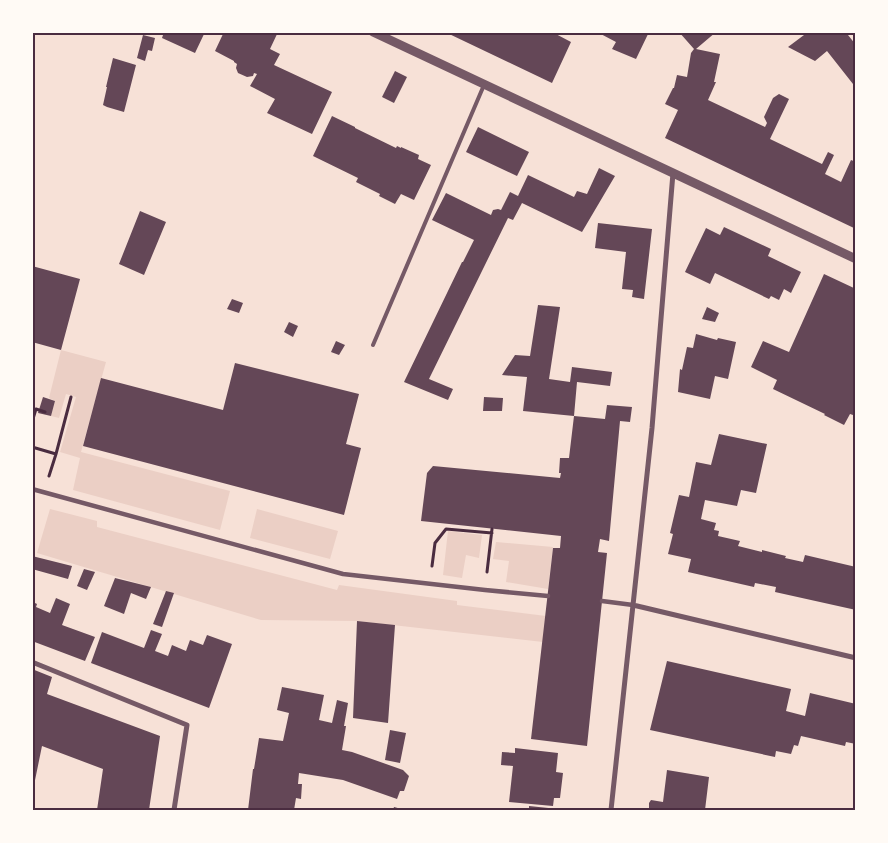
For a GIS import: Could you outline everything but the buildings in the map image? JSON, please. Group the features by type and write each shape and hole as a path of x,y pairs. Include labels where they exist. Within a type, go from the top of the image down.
{"street":[{"path":"373,32 856,259"},
{"path":"611,810 652,428 672,173"},
{"path":"32,490 343,574 548,596"},
{"path":"602,601 633,605 856,658"},
{"path":"32,662 187,725 174,810"}],"lane":[{"path":"373,345 484,85"}],"path":[{"path":"44,492 71,397"},
{"path":"32,422 36,410 45,412"},
{"path":"32,448 56,454"},
{"path":"430,584 435,543 446,528 492,531 485,590"}],"shaded area":[{"path":"61,350 106,362 81,452 230,491 220,530 73,490 80,458 60,452 76,397 66,394 59,418 51,416 55,401 49,398"},
{"path":"50,509 97,521 97,527 337,590 339,585 457,601 457,605 546,616 543,642 357,621 261,620 37,553"},
{"path":"257,509 338,531 330,559 250,538"},
{"path":"448,531 482,535 479,558 466,555 462,578 443,575"},
{"path":"496,542 553,547 548,589 506,582 509,561 493,559"}]}
